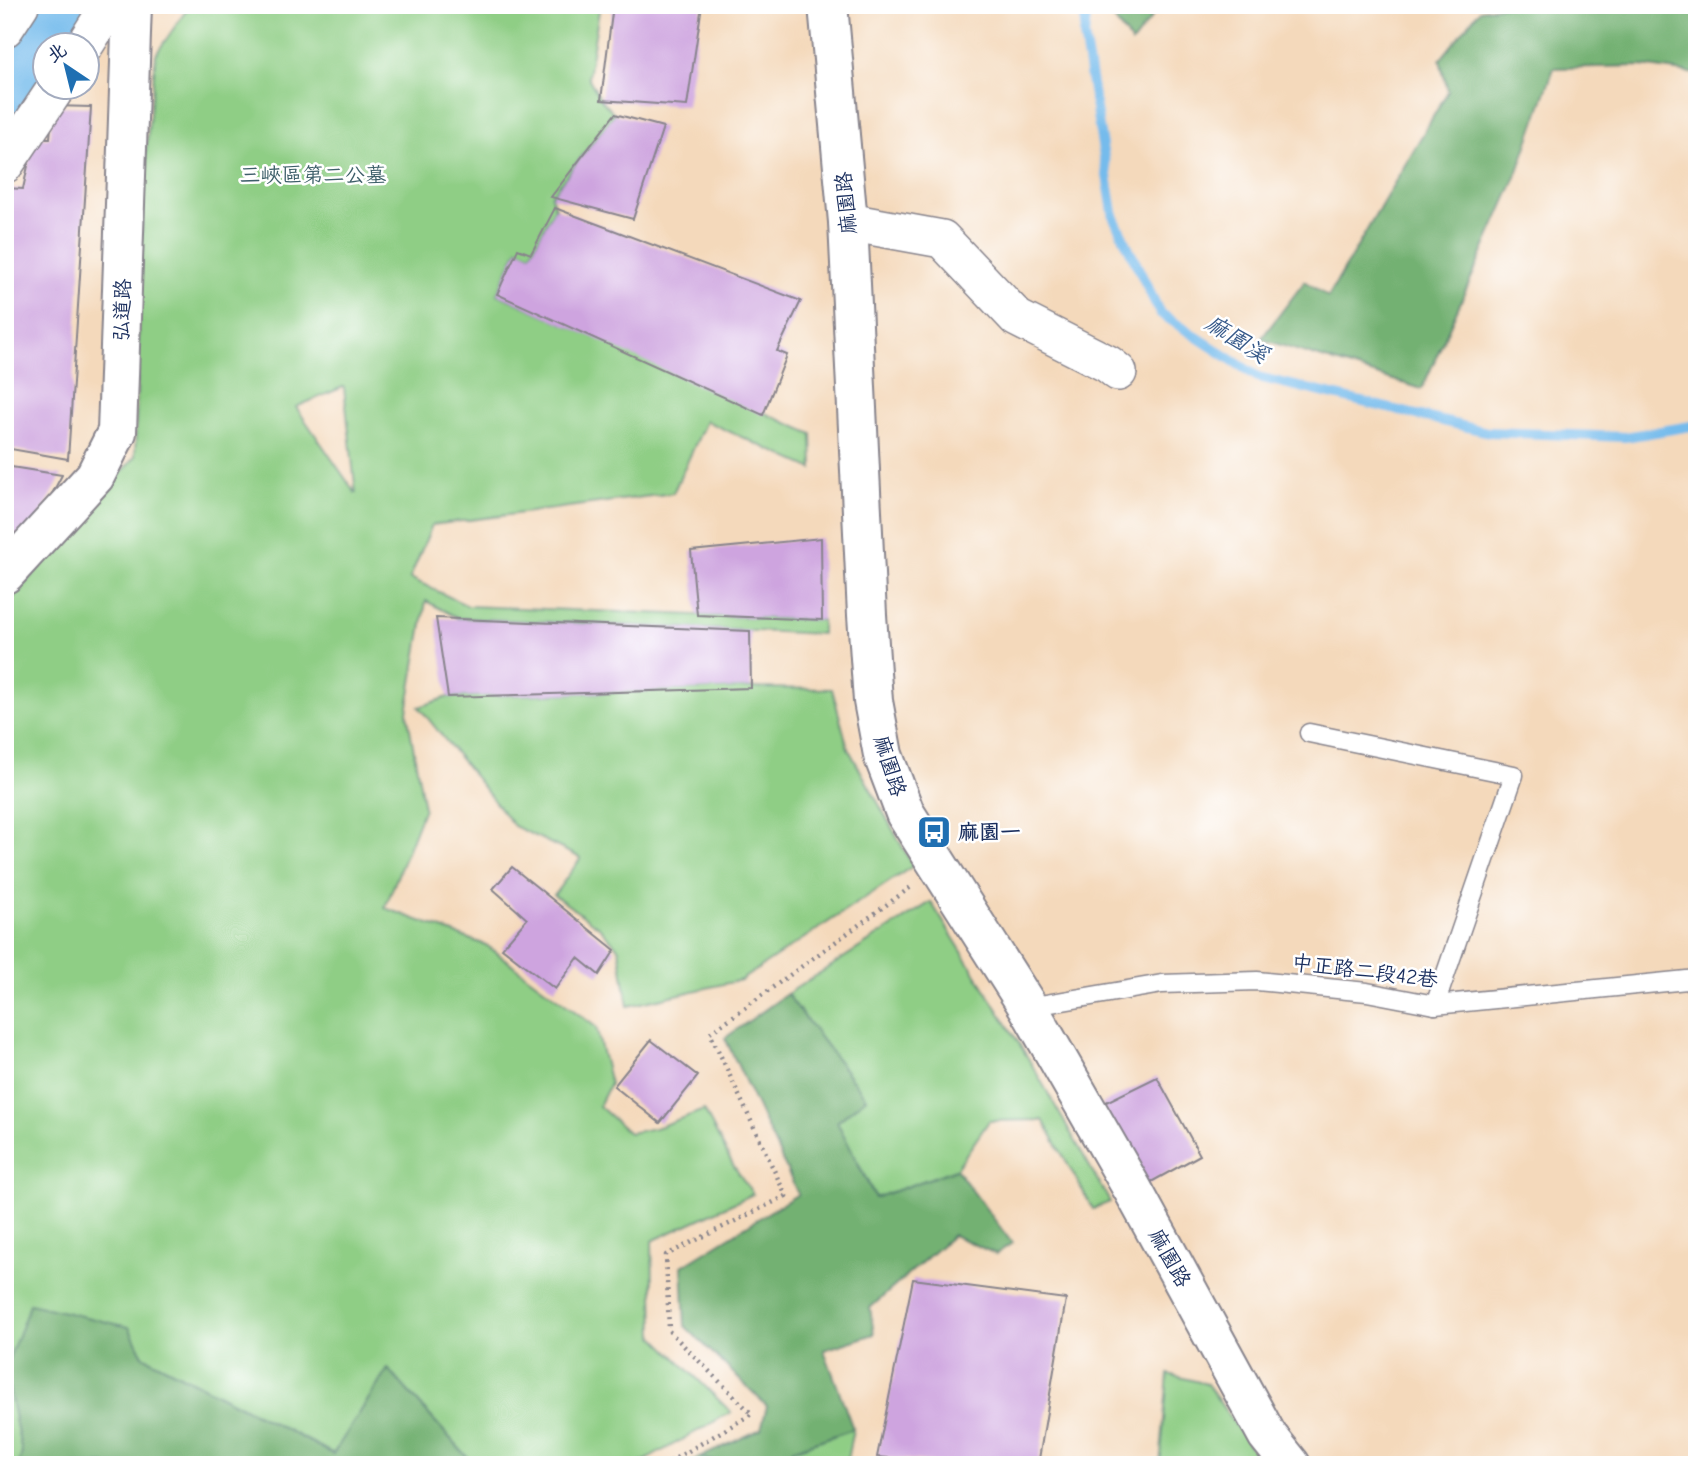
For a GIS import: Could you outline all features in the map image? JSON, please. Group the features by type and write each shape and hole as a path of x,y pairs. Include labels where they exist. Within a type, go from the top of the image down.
{"street":[{"path":"5,28 20,5"},
{"path":"93,32 110,5"},
{"name":"弘道路","path":"5,574 95,476 117,432 132,5"},
{"name":"麻園路","path":"828,5 848,222 873,701 883,755 905,813 937,868 1028,1007 1133,1190 1267,1435 1291,1465"},
{"path":"5,164 47,102"},
{"path":"848,222 942,239 1017,318 1108,364 1118,372"}],"lane":[{"path":"1309,733 1514,775 1435,1004"},
{"name":"中正路二段42巷","path":"1028,1007 1162,984 1257,981 1367,992 1435,1004 1697,979"}],"path":[{"path":"664,1465 752,1414 669,1331 666,1255 786,1196 710,1033 937,868"}],"green space":[{"name":"三峽區第二公墓","path":"190,5 600,5 588,77 601,100 615,114 551,196 555,208 531,254 518,249 497,294 812,434 813,469 706,421 673,493 432,525 410,578 468,606 822,620 822,634 458,618 426,601 407,712 424,808 385,908 486,945 596,1027 610,1084 599,1106 629,1133 655,1128 704,1110 733,1165 753,1194 652,1241 654,1336 731,1412 637,1465 474,1465 388,1369 334,1454 143,1356 128,1327 5,1369 5,606 135,457 143,181 156,54","holes":["344,388 356,494 296,407"]},
{"path":"1108,5 1161,5 1132,43 1107,10"},
{"path":"1506,5 1697,5 1697,74 1642,66 1554,68 1516,177 1422,389 1261,339 1305,281 1328,297 1448,91 1440,60 1480,10"},
{"path":"751,688 832,689 848,748 913,866 741,980 628,1006 619,949 600,928 554,895 581,858 514,826 419,707 448,697"},
{"path":"931,902 1028,1058 1110,1202 1093,1209 1043,1120 989,1121 956,1169 876,1198 837,1122 866,1098 787,994"},
{"path":"787,994 866,1098 837,1122 875,1198 956,1169 1012,1243 996,1254 953,1235 870,1308 874,1334 824,1350 853,1429 792,1450 791,1465 735,1465 699,1458 761,1429 767,1406 685,1326 682,1266 798,1194 725,1038"},
{"path":"30,1304 129,1327 143,1356 333,1454 388,1369 474,1465 18,1465 22,1453 5,1369"},
{"path":"5,1369 22,1453 18,1465 5,1465"},
{"path":"1168,1374 1207,1384 1263,1465 1160,1465"},
{"path":"853,1429 846,1465 791,1465 792,1450"},
{"path":"699,1458 734,1462 735,1465 687,1465"}],"building":[{"path":"613,5 702,5 687,106 601,100"},
{"path":"53,106 91,107 68,459 5,448 5,188 23,189 34,138 50,138"},
{"path":"615,114 663,127 633,219 551,197"},
{"path":"555,208 801,301 777,351 787,355 763,415 497,294 518,249 531,254"},
{"path":"5,466 62,475 29,537 5,532"},
{"path":"821,538 822,620 697,615 691,551"},
{"path":"436,618 750,631 751,688 448,697"},
{"path":"512,867 615,950 599,975 578,958 555,989 502,948 527,919 493,889"},
{"path":"651,1040 698,1076 660,1123 614,1086"},
{"path":"1157,1077 1200,1155 1142,1187 1102,1104"},
{"path":"913,1279 1066,1299 1038,1465 970,1465 877,1457"}],"waterway":[{"path":"54,32 67,5"},
{"name":"麻園溪","path":"1087,5 1084,36 1114,218 1160,313 1258,377 1488,432 1625,437 1697,425"},
{"path":"5,96 32,71"}],"place":[{"name":"麻園一","path":"934,832"}]}
